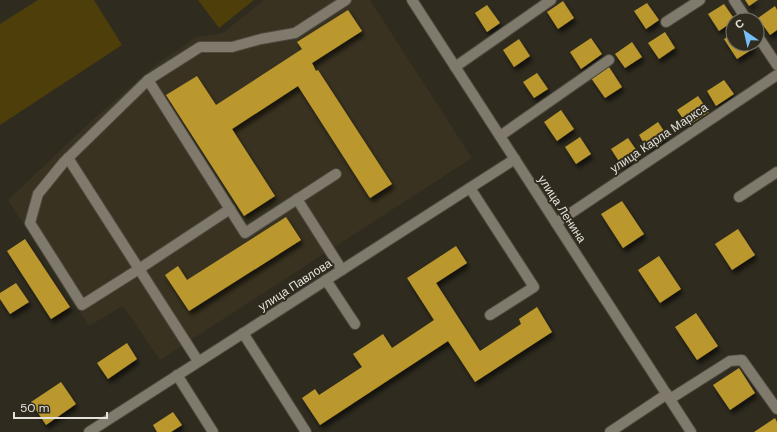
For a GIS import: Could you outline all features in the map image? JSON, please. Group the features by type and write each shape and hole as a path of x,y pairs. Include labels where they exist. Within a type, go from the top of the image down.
{"street":[{"path":"230,209 82,305 30,223 38,194 68,158 148,80 200,47 232,47 261,39 295,33 346,0"},
{"name":"улица Ленина","path":"412,0 691,432"},
{"path":"455,67 551,0"},
{"path":"666,22 700,0"},
{"path":"734,0 742,12"},
{"path":"765,47 777,65"},
{"path":"500,136 609,60"},
{"name":"улица Карла Маркса","path":"556,223 777,75"},
{"path":"148,80 245,233 336,174"},
{"path":"68,158 198,361"},
{"name":"улица Павлова","path":"91,431 514,159"},
{"path":"740,197 777,172"},
{"path":"470,188 534,287 490,315"},
{"path":"296,200 342,270"},
{"path":"326,280 355,324"},
{"path":"243,333 306,432"},
{"path":"610,432 730,361 742,360 773,395 777,409"},
{"path":"177,375 213,432"}],"shaded area":[{"path":"38,0 94,0 122,45 0,125 0,24"},
{"path":"198,0 254,0 219,28"},
{"path":"264,0 370,0 472,158 160,360 123,306 89,326 8,200 88,124 154,66 197,37 223,33"}],"building":[{"path":"745,0 758,0 749,6"},
{"path":"563,1 574,18 558,29 547,12"},
{"path":"647,3 659,20 646,29 634,11"},
{"path":"724,4 730,12 725,12 725,27 719,31 708,14"},
{"path":"487,5 500,23 487,32 475,13"},
{"path":"775,6 777,10 777,30 770,35 765,28 765,13"},
{"path":"348,10 362,31 312,63 392,184 370,198 298,86 232,129 275,196 244,216 166,95 197,76 216,105 302,49 297,42"},
{"path":"665,32 675,48 659,59 648,43"},
{"path":"591,38 602,54 581,69 570,52"},
{"path":"519,39 530,56 514,67 503,50"},
{"path":"632,42 642,57 625,68 615,54"},
{"path":"732,52 748,52 737,59"},
{"path":"609,67 622,87 605,98 591,78"},
{"path":"537,73 548,89 534,98 523,82"},
{"path":"724,80 734,94 716,106 707,91"},
{"path":"698,96 709,112 688,126 677,110"},
{"path":"561,110 574,129 557,141 544,122"},
{"path":"658,122 668,137 648,150 639,135"},
{"path":"580,137 591,154 576,164 565,147"},
{"path":"628,138 639,154 622,166 611,149"},
{"path":"622,201 644,234 623,248 601,214"},
{"path":"286,217 301,240 189,311 165,275 178,266 187,280"},
{"path":"738,229 755,255 732,270 715,244"},
{"path":"25,239 70,307 51,319 7,251"},
{"path":"456,246 467,263 436,283 480,351 521,324 519,319 537,307 552,332 475,382 448,341 320,425 302,398 315,389 319,395 362,367 353,354 383,334 392,348 434,320 407,278"},
{"path":"659,256 681,289 660,303 638,270"},
{"path":"16,283 29,302 10,314 0,299 0,293"},
{"path":"696,313 718,346 697,360 675,327"},
{"path":"127,343 137,359 108,379 97,363"},
{"path":"739,368 755,393 730,410 713,385"},
{"path":"61,382 76,404 46,425 31,402"},
{"path":"173,412 182,425 171,432 157,432 153,425"},
{"path":"775,418 777,422 777,432 754,432"}]}
